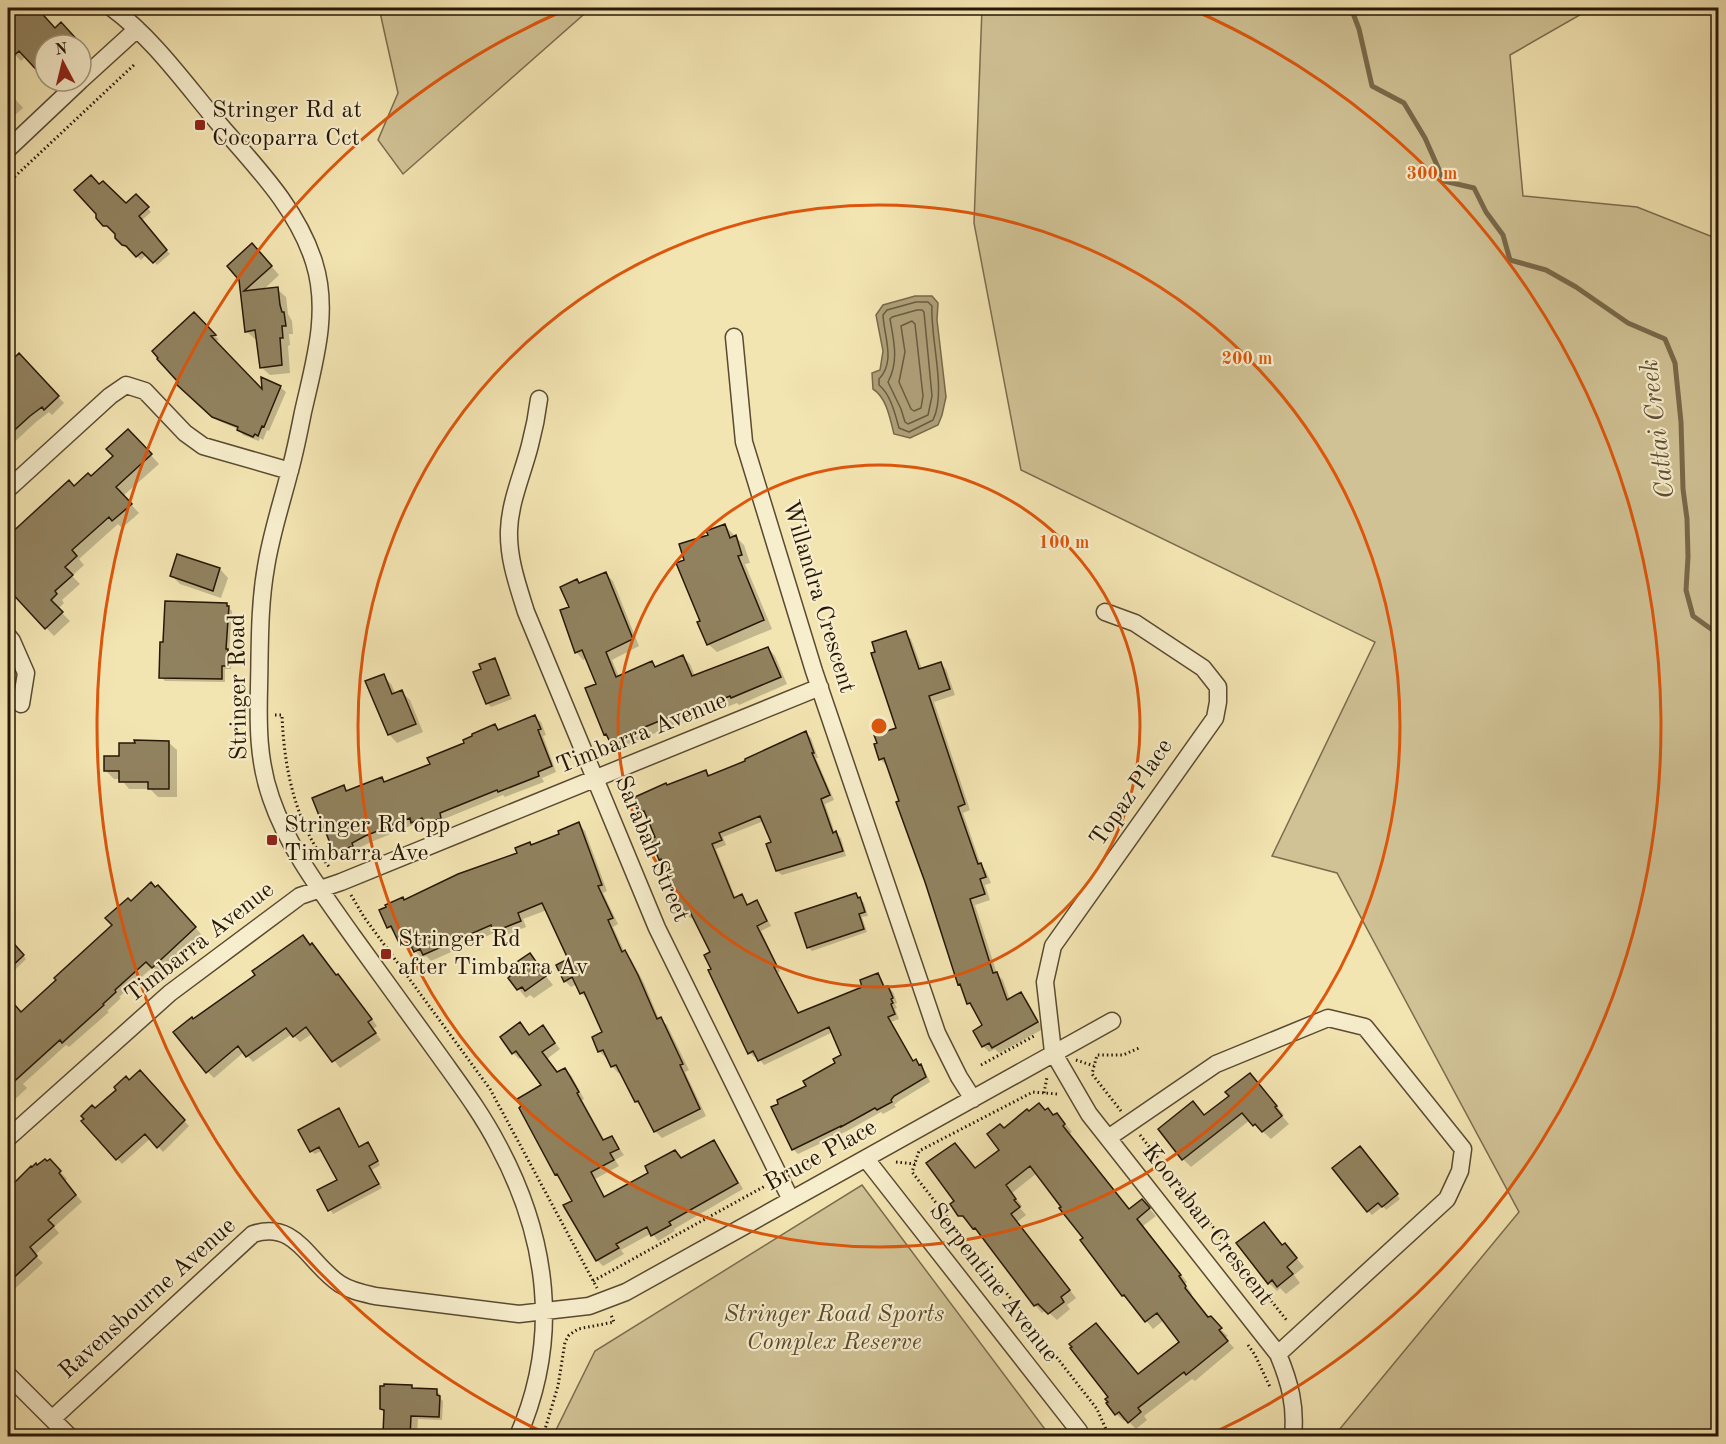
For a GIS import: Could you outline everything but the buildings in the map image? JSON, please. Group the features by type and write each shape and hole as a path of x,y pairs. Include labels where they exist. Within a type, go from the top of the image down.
{"street":[{"name":"Stringer Road","path":"112,8 137,28 283,199 302,230 315,263 321,294 317,346 265,573 259,668 260,748 270,797 289,842 320,890 474,1106 498,1144 531,1220 543,1275 546,1312 544,1340 532,1398 518,1437"},
{"path":"93,68 137,28"},
{"path":"8,148 66,93"},
{"name":"Willandra Crescent","path":"734,337 744,442 820,687 938,1033 959,1077 973,1099"},
{"path":"8,489 110,396 126,385 145,391 185,434 203,446 290,471"},
{"name":"Sarabah Street","path":"539,399 533,435 512,507 509,530 510,556 526,612 657,928 791,1200"},
{"name":"Topaz Place","path":"1053,1053 1045,982 1053,946 1215,718 1218,702 1218,687 1203,668 1135,623 1105,612"},
{"path":"8,636 26,673 21,704"},
{"name":"Timbarra Avenue","path":"8,1138 170,993 300,896 320,890 820,687"},
{"path":"1108,1138 1216,1064 1328,1018 1365,1027 1463,1149 1460,1171 1447,1199 1278,1354"},
{"name":"Bruce Place","path":"546,1312 589,1306 619,1295 1112,1021"},
{"name":"Kooraban Crescent","path":"1053,1053 1089,1114 1278,1354 1290,1384 1293,1401 1293,1437"},
{"name":"Serpentine Avenue","path":"866,1159 1079,1431 1080,1437"},
{"name":"Ravensbourne Avenue","path":"52,1419 242,1242 253,1234 264,1231 277,1231 291,1236 337,1282 352,1291 375,1296 519,1314 546,1312"},
{"path":"8,1375 68,1436"}],"path":[{"path":"8,183 135,63"},
{"path":"981,1065 1036,1034"},
{"path":"1139,1048 1123,1055 1097,1055 1092,1074 1299,1336"},
{"path":"1058,1094 1033,1092 919,1151 912,1172 1097,1409 1109,1437"},
{"path":"593,1281 766,1185"},
{"path":"1248,1346 1255,1355 1272,1394"}],"green space":[{"path":"379,8 591,8 403,174 378,140 398,93"},
{"path":"982,8 1592,8 1510,55 1523,196 1637,207 1718,239 1718,1436 1334,1436 1519,1212 1337,873 1272,856 1375,642 1021,470 974,223"},
{"name":"Stringer Road Sports Complex Reserve","path":"862,1185 1050,1436 553,1436 595,1351"}],"water":[{"path":"915,296 932,296 938,303 937,320 946,397 938,425 910,438 894,434 885,403 873,389 872,373 880,370 883,351 876,315 883,305"}],"waterway":[{"name":"Cattai Creek","path":"1351,8 1359,29 1372,86 1404,103 1425,138 1444,181 1474,188 1486,212 1503,235 1510,260 1546,270 1576,287 1628,323 1665,339 1675,363 1681,422 1683,489 1687,519 1686,590 1693,616 1718,634"}],"place":[{"name":"Stringer Rd at Cocoparra Cct","path":"200,125"},
{"name":"Stringer Rd opp Timbarra Ave","path":"272,840"},
{"name":"Stringer Rd after Timbarra Av","path":"386,954"}]}
